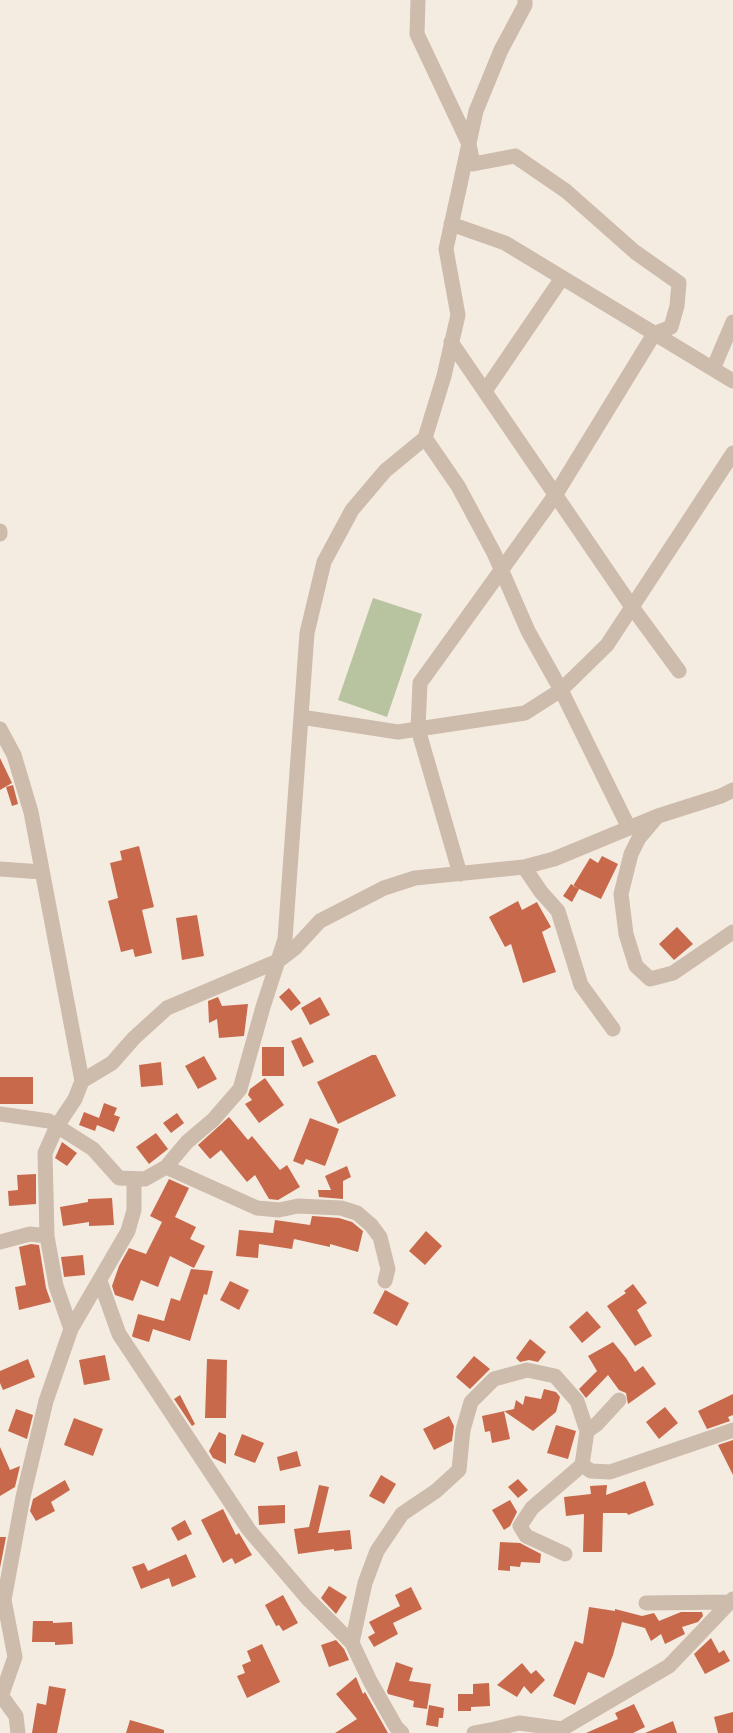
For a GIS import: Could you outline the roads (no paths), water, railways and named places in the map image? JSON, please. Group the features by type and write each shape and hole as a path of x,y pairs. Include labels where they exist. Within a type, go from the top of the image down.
{"street":[{"path":"418,0 417,33 469,144 473,164 515,156 566,191 635,252 679,283 677,306 671,327 654,334 556,494 420,683 418,729 460,874"},
{"path":"0,1114 49,1121 93,1149 119,1178 145,1179 166,1167 187,1142 213,1120 240,1089 285,939 307,633 324,562 351,510 385,471 425,438 444,376 458,315 446,249 476,111 501,50 525,6 525,0"},
{"path":"451,224 505,243 733,381"},
{"path":"485,391 562,278"},
{"path":"713,369 733,322"},
{"path":"452,342 632,607 679,671"},
{"path":"425,438 458,486 502,571 528,631 561,690 629,828"},
{"path":"301,717 398,732 525,713 561,690 607,645 733,453"},
{"path":"0,729 14,755 31,812 82,1081 75,1099 57,1126 45,1153 46,1236 56,1286 71,1329"},
{"path":"82,1081 112,1063 134,1038 166,1008 278,961 295,948 320,921 374,893 415,878 524,867 554,859 658,816 727,793 733,784"},
{"path":"658,816 639,838 631,854 621,894 626,934 636,966 650,979 673,973 733,932"},
{"path":"524,867 541,892 558,911 580,985 613,1029"},
{"path":"0,869 42,872"},
{"path":"166,1167 257,1208 279,1210 298,1206 341,1208 357,1213 371,1225 380,1237 388,1269 385,1281"},
{"path":"18,1733 15,1716 1,1694 15,1657 4,1600 23,1497 46,1401 71,1329 128,1231 134,1210 134,1179"},
{"path":"0,1242 30,1233 46,1236"},
{"path":"100,1281 119,1334 249,1530 307,1598 352,1643 370,1681 396,1727 402,1733"},
{"path":"352,1643 365,1583 377,1551 402,1514 436,1491 459,1470 463,1430 471,1402 494,1379 527,1370 555,1376 576,1401 587,1431 582,1465 532,1508 520,1526 526,1536 566,1554"},
{"path":"587,1431 597,1424 619,1400"},
{"path":"582,1465 591,1471 610,1472 733,1430"},
{"path":"646,1603 729,1608"},
{"path":"474,1733 497,1731 519,1723 562,1729 669,1666 729,1608"}]}
